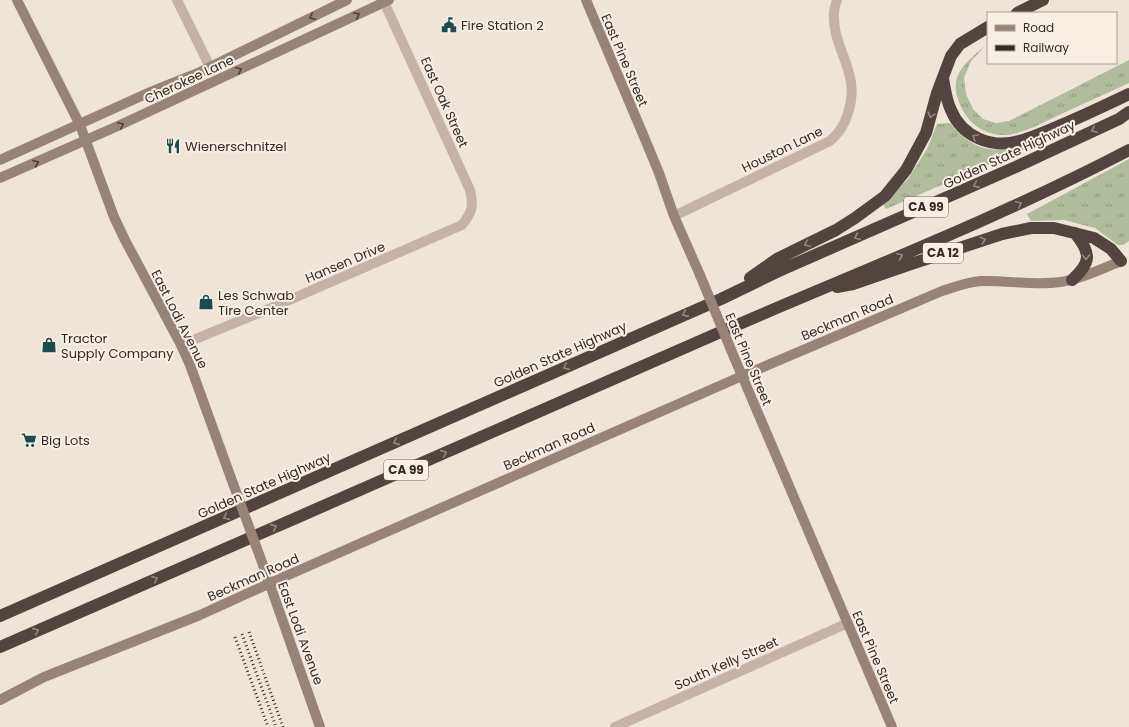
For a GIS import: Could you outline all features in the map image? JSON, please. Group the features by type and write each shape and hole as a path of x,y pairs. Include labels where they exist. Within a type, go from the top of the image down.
{"highway":[{"path":"1019,12 1043,0"},
{"path":"721,299 777,259 836,230 856,218 885,196 906,170 920,146 926,133 937,93 951,56 960,44 987,28"},
{"path":"943,78 946,97 951,111 958,123 968,133 993,144 1012,142 1031,137 1085,115 1129,94"},
{"name":"Golden State Highway","path":"0,616 721,299 781,270 1018,166 1119,119 1129,112"},
{"name":"CA 99","path":"0,647 812,292 979,222 1087,172 1129,150"},
{"name":"CA 12","path":"812,292 853,284 1002,234 1031,228 1054,228 1094,238 1111,249 1120,262"},
{"path":"1072,280 1081,272 1086,264 1087,255 1084,244 1075,233"}],"street":[{"name":"East Lodi Avenue","path":"16,0 80,125 114,216 125,240 181,345 198,385 320,727"},
{"path":"177,0 210,67"},
{"name":"Cherokee Lane","path":"0,160 148,93 210,67 347,0"},
{"name":"East Pine Street","path":"586,0 659,173 674,216 892,727"},
{"name":"Houston Lane","path":"674,216 830,141 835,137 846,120 851,105 852,93 850,76 836,33 834,12 837,0"},
{"name":"Cherokee Lane","path":"0,178 86,141 387,1"},
{"name":"East Oak Street","path":"387,1 470,190 473,204 470,215"},
{"name":"Hansen Drive","path":"181,345 271,308 462,225 470,215"},
{"name":"Beckman Road","path":"0,700 44,677 200,615 742,376 942,291 960,285 980,281 1045,283 1072,280 1120,262"},
{"name":"South Kelly Street","path":"615,727 848,623"}],"green space":[{"path":"985,46 971,61 964,78 966,94 973,109 983,119 996,123 1009,121 1129,60 1129,83 1024,131 1009,135 994,134 980,128 969,119 964,113 956,90 958,75 972,57"},
{"path":"950,123 970,142 980,147 1001,149 1013,148 1038,140 1039,143 886,209 883,204 908,179 927,149 937,124"},
{"path":"1129,159 1129,241 1123,245 1118,245 1095,228 1064,220 1031,221 1027,214"}],"railway":[{"path":"249,632 283,727"},
{"path":"242,634 276,727"},
{"path":"235,637 268,727"}],"place":[{"name":"Fire Station 2","path":"449,25"},
{"name":"Wienerschnitzel","path":"173,146"},
{"name":"Les Schwab Tire Center","path":"206,302"},
{"name":"Tractor Supply Company","path":"49,345"},
{"name":"Big Lots","path":"29,440"}]}
